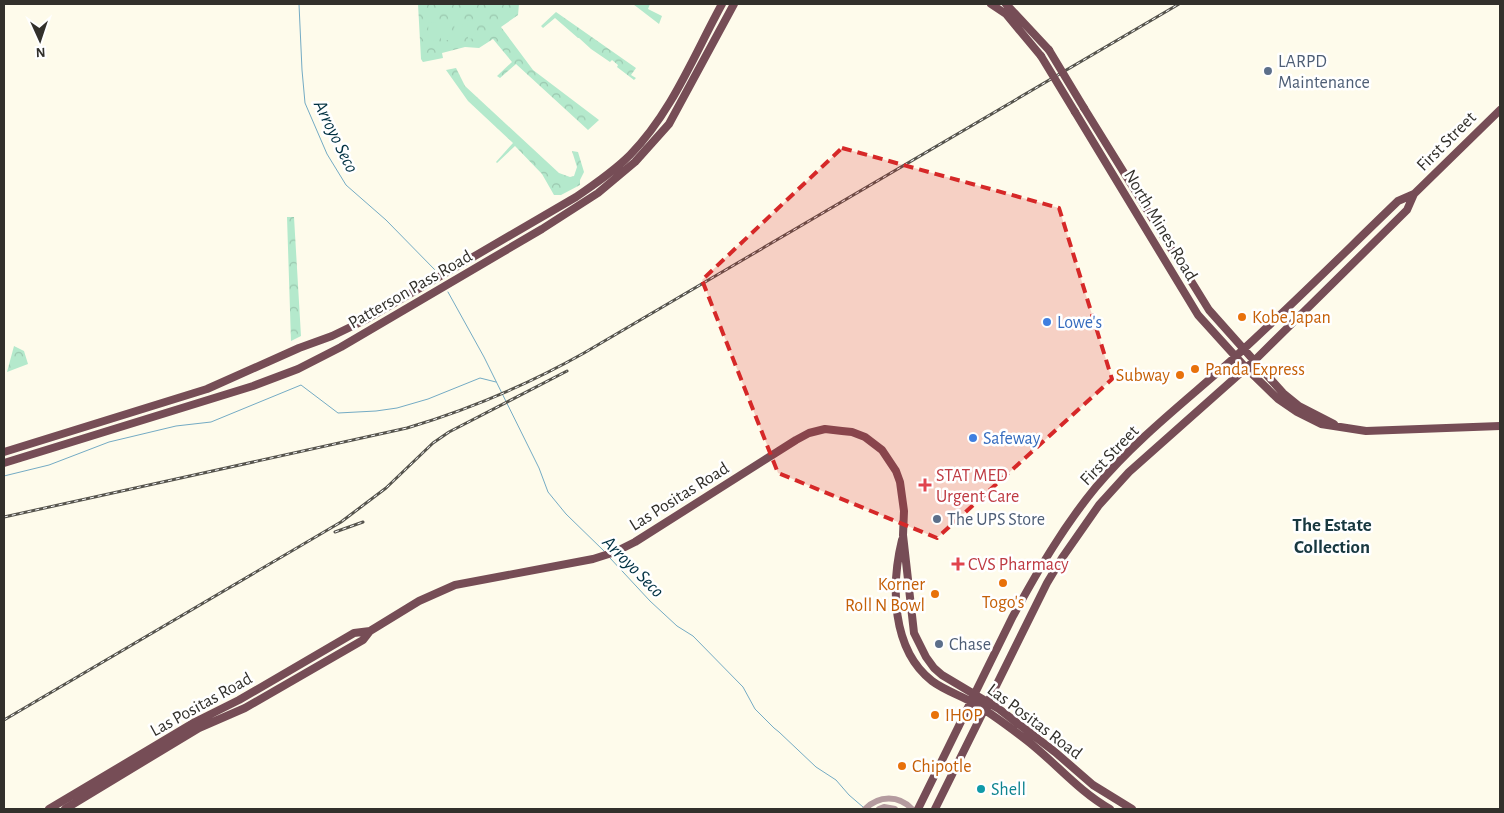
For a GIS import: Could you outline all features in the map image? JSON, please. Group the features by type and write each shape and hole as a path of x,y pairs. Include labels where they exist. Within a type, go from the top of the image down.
{"main road":[{"name":"Patterson Pass Road","path":"4,452 207,389 299,348 332,336 365,320 576,197 630,156 662,115 722,4"},
{"name":"Patterson Pass Road","path":"4,463 276,378 299,368 341,347 598,193 636,162 669,124 734,4"},
{"name":"North Mines Road","path":"990,4 1006,14 1041,56 1198,315 1246,368 1278,399 1297,412 1321,424 1366,431 1500,426"},
{"name":"North Mines Road","path":"1006,4 1049,50 1209,310 1283,392 1299,406 1338,426"},
{"name":"First Street","path":"918,809 1012,618 1041,566 1075,514 1095,488 1119,461 1243,349 1398,201 1414,194 1498,112"},
{"name":"First Street","path":"935,809 1047,584 1062,558 1099,505 1129,472 1254,361 1407,210 1414,194"},
{"name":"Las Positas Road","path":"49,809 195,722 240,700 354,634 370,630 419,601 455,585 593,559 624,548 796,440 809,433 825,429 852,432 864,437 878,446 891,461 900,482 904,511 903,536 914,633 934,668 942,675 976,694 1048,747 1094,785 1132,809"},
{"name":"Las Positas Road","path":"903,536 896,575 900,630 913,660 940,687 971,702 1026,739 1081,788 1110,809"},
{"name":"Las Positas Road","path":"65,809 199,728 245,708 363,640 370,630"}],"street":[{"path":"865,809 870,804 883,798 895,799 906,803 912,809"},
{"path":"879,809 884,807 895,809"}],"highlighted area":[{"path":"842,148 1059,208 1112,379 937,538 778,473 702,280"}],"green space":[{"path":"418,4 519,4 518,15 501,27 533,70 599,120 588,130 516,64 500,78 497,76 512,62 493,39 479,48 465,47 442,53 443,58 423,62 421,59"},
{"path":"633,4 650,4 648,9 662,16 659,24"},
{"path":"556,12 636,68 631,75 636,78 634,80 617,67 618,65 612,60 610,62 591,49 555,18 543,28 541,26"},
{"path":"475,20 476,38 468,39 467,21"},
{"path":"454,21 462,21 463,39 455,39"},
{"path":"436,22 437,40 429,41 428,23"},
{"path":"441,22 449,22 450,40 441,40"},
{"path":"456,68 465,86 559,173 570,177 574,176 577,167 572,151 578,152 584,172 580,185 561,195 554,195 542,174 515,146 497,163 513,143 468,101 446,70"},
{"path":"287,217 294,217 301,336 291,341"},
{"path":"14,346 24,351 28,364 7,372"}],"waterway":[{"name":"Arroyo Seco","path":"299,4 305,103 327,154 346,185 386,220 436,271"},
{"name":"Arroyo Seco","path":"448,292 484,357 539,468 548,492 566,514 604,551"},
{"path":"4,476 49,465 109,442 176,426 211,422 301,385 338,413 397,408 428,399 480,378 496,382"},
{"name":"Arroyo Seco","path":"610,558 650,601 677,626 693,636 743,687 755,709 774,728 816,767 836,780 863,807"}],"railway":[{"path":"4,517 407,428 454,413 498,395 541,376 584,353 1179,4"},
{"path":"4,720 341,522 386,488 433,443 449,432 567,371"},
{"path":"335,532 363,522"}],"place":[{"name":"LARPD Maintenance","path":"1268,71"},
{"name":"Kobe Japan","path":"1242,317"},
{"name":"Lowe's","path":"1047,322"},
{"name":"Panda Express","path":"1195,369"},
{"name":"Subway","path":"1180,375"},
{"name":"Safeway","path":"973,438"},
{"name":"STAT MED Urgent Care","path":"925,485"},
{"name":"The UPS Store","path":"937,519"},
{"name":"CVS Pharmacy","path":"958,564"},
{"name":"Togo's","path":"1003,583"},
{"name":"Korner Roll N Bowl","path":"935,594"},
{"name":"Chase","path":"939,644"},
{"name":"IHOP","path":"935,715"},
{"name":"Chipotle","path":"902,766"},
{"name":"Shell","path":"981,789"}],"district":[{"name":"The Estate Collection","path":"1332,535"}]}
